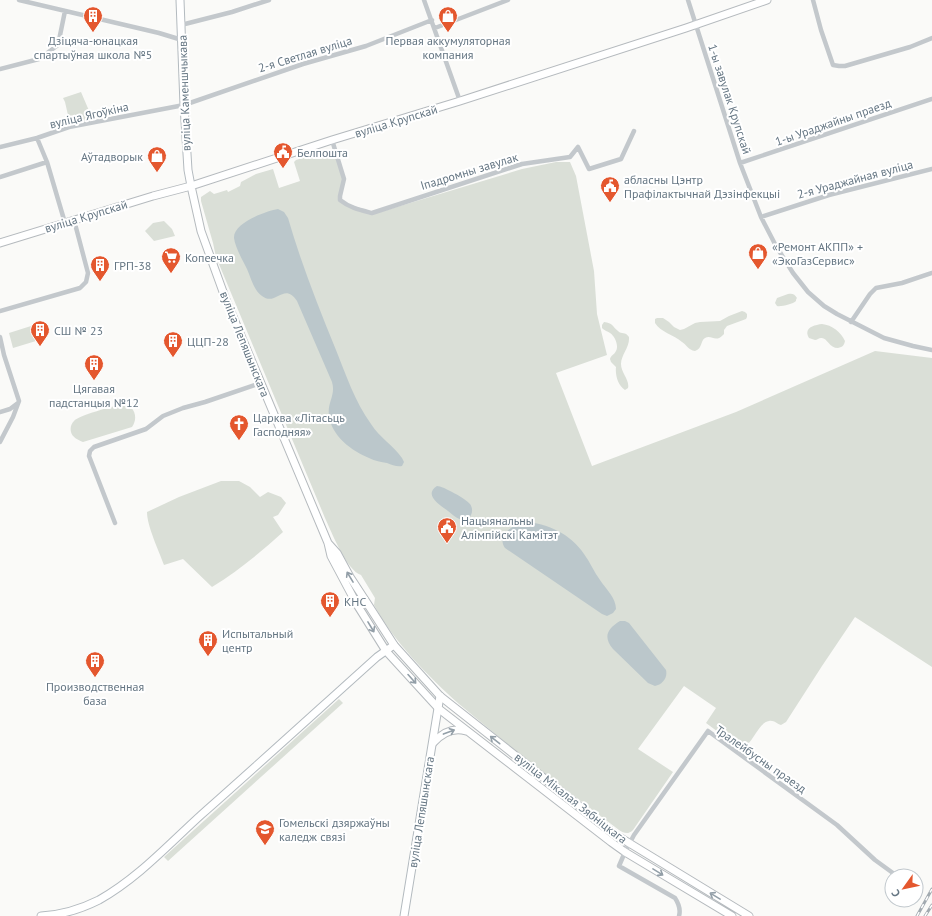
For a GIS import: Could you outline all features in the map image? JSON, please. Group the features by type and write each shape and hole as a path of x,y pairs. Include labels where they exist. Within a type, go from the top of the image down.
{"main road":[{"name":"вуліца Каменшчыкава","path":"180,0 184,105 188,170 191,186"},
{"name":"вуліца Крупскай","path":"0,243 191,186 332,140 460,101 696,25 767,0"},
{"name":"вуліца Лепяшынскага","path":"191,186 201,231 226,300 328,543 331,556 356,603 386,650 439,709"},
{"name":"вуліца Лепяшынскага","path":"328,543 337,553 360,593 394,645 440,696 404,916"},
{"path":"41,916 50,916 77,910 99,900 138,874 377,657 394,645"},
{"name":"вуліца Мікалая Зябніцкага","path":"440,696 605,827 749,916"},
{"name":"вуліца Мікалая Зябніцкага","path":"439,709 625,852 732,916"},
{"path":"433,743 449,731 460,729 468,731"}],"street":[{"path":"19,0 152,31 182,40"},
{"path":"181,25 232,12 269,0"},
{"path":"424,0 460,101"},
{"path":"435,28 508,0"},
{"name":"1-ы завулак Крупскай","path":"688,0 740,164 761,217 781,255 801,284 824,306 851,322 884,338 932,350"},
{"path":"813,0 833,65 845,66 910,47 932,38"},
{"path":"0,69 39,59 58,45 65,11"},
{"name":"2-я Светлая вуліца","path":"184,105 304,64 366,46 432,20"},
{"name":"1-ы Ураджайны праезд","path":"740,164 932,99"},
{"name":"вуліца Ягоўкіна","path":"0,147 37,138 69,127 184,105"},
{"name":"Іпадромны завулак","path":"332,140 344,179 340,200 345,204 359,210 372,212 522,164 570,157 578,147 589,169 621,159 634,131"},
{"path":"37,138 47,162 65,223"},
{"path":"0,177 47,162"},
{"name":"2-я Ураджайная вуліца","path":"761,217 829,195 932,169"},
{"path":"0,311 80,288 86,282 88,273 74,220"},
{"path":"851,322 870,294 876,288 902,283 932,273"},
{"path":"0,337 2,356 19,401 13,417 0,442"},
{"path":"115,523 89,456 90,451 94,447 146,429 164,416 184,408 261,383"},
{"path":"0,412 10,409 19,401"},
{"name":"Тралейбусны праезд","path":"679,916 679,903 675,898 619,866 634,835 708,731 837,825 875,860 886,868"}],"shaded area":[{"path":"81,92 93,120 70,124 63,98"},
{"path":"329,150 336,152 344,175 341,197 343,203 377,213 522,169 556,162 570,162 576,176 594,271 597,314 607,355 556,373 592,466 736,412 875,351 932,358 932,667 855,617 786,722 781,725 772,721 765,722 750,742 743,748 737,746 706,723 716,708 684,686 638,749 673,772 633,830 628,833 624,833 619,830 529,762 459,704 412,658 391,632 374,605 375,598 361,575 350,566 335,541 216,257 201,201 201,197 210,191 214,194 227,190 228,192 240,186 241,182 256,174 273,169 279,188 300,181 294,162 296,160"},
{"path":"278,209 284,212 288,218 310,284 347,379 356,398 365,416 402,458 404,462 402,466 376,461 362,455 349,447 338,436 331,423 329,415 329,407 333,391 332,382 297,301 288,293 272,299 267,299 259,294 253,284 236,246 234,238 235,233 239,227 251,219 266,212"},
{"path":"164,221 172,229 175,236 154,241 145,231 153,223"},
{"path":"788,294 795,296 797,298 796,301 787,305 777,306 775,303 777,298"},
{"path":"742,311 747,314 746,319 727,326 721,337 716,339 710,337 705,338 698,350 695,351 691,350 684,343 660,329 655,323 655,319 663,318 680,330 695,323 720,321"},
{"path":"604,322 611,324 619,332 626,334 629,337 628,344 621,361 621,367 627,379 628,385 628,388 625,390 619,383 616,367 610,359 617,349 616,341 612,334 602,328"},
{"path":"822,324 833,327 839,332 845,341 843,346 835,348 823,338 815,340 809,338 807,332 808,329"},
{"path":"31,326 36,341 13,348 9,333"},
{"path":"121,404 129,406 134,412 135,419 132,427 83,442 72,434 71,426 77,419"},
{"path":"221,481 239,481 250,487 260,497 268,492 281,497 286,503 278,515 273,517 283,532 249,561 212,587 183,559 164,565 151,531 147,512 179,497"},
{"path":"437,486 454,493 470,504 472,508 471,516 465,520 462,520 437,503 432,496 432,493 433,489"},
{"path":"524,522 550,527 565,535 579,547 613,597 616,609 613,613 607,616 602,614 505,548 503,543 504,535 511,528"},
{"path":"620,621 629,623 666,670 664,681 660,684 655,686 648,683 610,645 607,637 609,630"},
{"path":"339,699 343,703 168,861 164,857"}],"railway":[{"path":"917,916 932,889"},
{"path":"925,916 932,905"}],"place":[{"name":"Дзіцяча-юнацкая спартыўная школа №5","path":"93,33"},
{"name":"Первая аккумуляторная компания","path":"448,33"},
{"name":"Белпошта","path":"283,169"},
{"name":"Аўтадворык","path":"157,173"},
{"name":"абласны Цэнтр Прафілактычнай Дэзінфекцыі","path":"610,203"},
{"name":"«Ремонт АКПП» + «ЭкоГазСервис»","path":"758,270"},
{"name":"Копеечка","path":"171,274"},
{"name":"ГРП-38","path":"100,282"},
{"name":"СШ № 23","path":"40,347"},
{"name":"ЦЦП-28","path":"173,358"},
{"name":"Цягавая падстанцыя №12","path":"94,381"},
{"name":"Царква «Літасьць Гасподняя»","path":"239,441"},
{"name":"Нацыянальны Алімпійскі Камітэт","path":"447,544"},
{"name":"КНС","path":"330,618"},
{"name":"Испытальный центр","path":"208,657"},
{"name":"Производственная база","path":"95,678"},
{"name":"Гомельскі дзяржаўны каледж связі","path":"265,846"}]}
